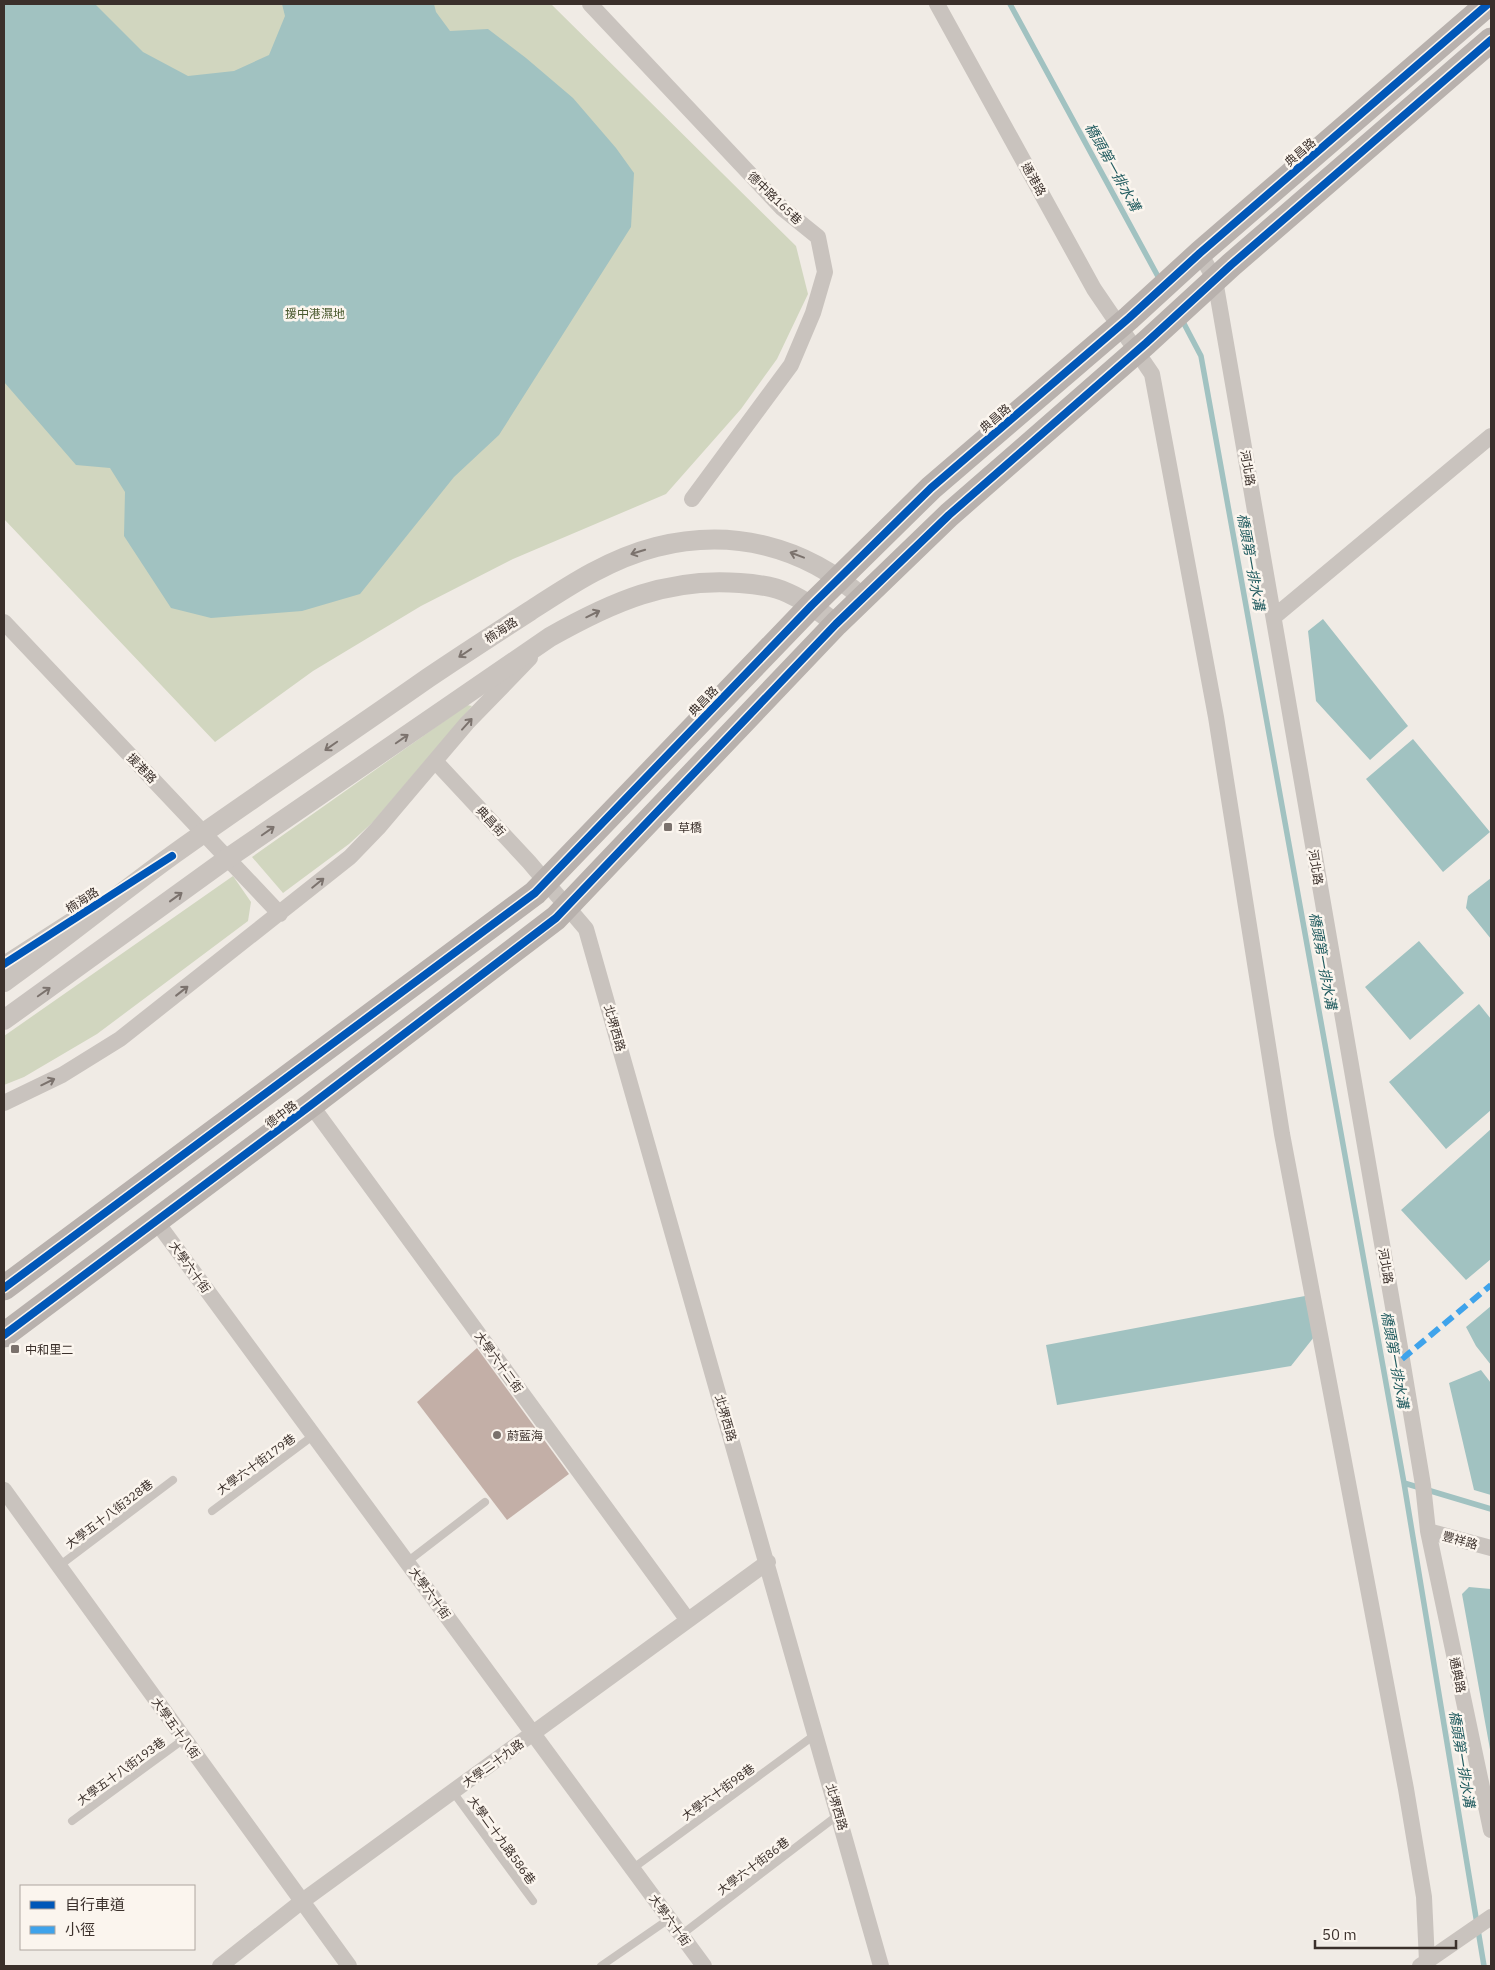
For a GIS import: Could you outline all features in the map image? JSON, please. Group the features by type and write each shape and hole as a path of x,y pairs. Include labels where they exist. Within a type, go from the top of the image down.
{"main road":[{"name":"典昌路","path":"546,882 812,605 931,488 1125,322 1194,259 1488,4"},
{"path":"568,906 836,624 949,514 1491,40"},
{"name":"德中路","path":"4,1288 535,893 546,882"},
{"name":"德中路","path":"4,1335 311,1105 568,906"}],"street":[{"name":"德中路165巷","path":"590,4 782,208 818,238 822,254 825,272 813,313 791,365 692,499"},
{"name":"通港路","path":"937,4 1094,289 1125,322 1142,347 1152,374 1216,717 1282,1134 1424,1897 1427,1962"},
{"name":"河北路","path":"1194,259 1208,286 1275,616 1329,948 1423,1485 1427,1525"},
{"path":"1275,616 1491,436"},
{"name":"楠海路","path":"4,982 204,833 468,651 582,577 631,554 686,541 740,540 776,547 815,562 840,578 863,598"},
{"path":"4,1020 228,858 550,637 590,615 630,597 685,583 727,582 762,585 787,592 812,605 836,624"},
{"name":"援港路","path":"4,622 280,914"},
{"path":"4,1103 62,1075 120,1039 350,857 467,723 550,637"},
{"name":"典昌街","path":"435,761 546,882"},
{"name":"楠海路","path":"4,964 172,856"},
{"name":"北堺西路","path":"546,882 586,929 768,1562 881,1966"},
{"name":"大學六十二街","path":"311,1105 687,1619"},
{"name":"大學六十街","path":"156,1221 704,1966"},
{"name":"大學五十八街","path":"4,1490 349,1966"},
{"name":"豐祥路","path":"1427,1525 1491,1548"},
{"name":"通典路","path":"1427,1525 1491,1830"},
{"name":"大學二十九路","path":"220,1966 301,1902 533,1734 687,1619 768,1562"},
{"path":"1427,1962 1491,1917"}],"lane":[{"name":"大學六十街179巷","path":"212,1510 314,1435"},
{"name":"大學五十八街328巷","path":"59,1566 173,1480"},
{"path":"407,1562 485,1502"},
{"name":"大學六十街98巷","path":"632,1869 816,1734"},
{"name":"大學五十八街193巷","path":"72,1821 184,1739"},
{"name":"大學二十九路586巷","path":"452,1792 533,1901"},
{"name":"大學六十街86巷","path":"681,1935 839,1814"},
{"path":"601,1966 669,1919"}],"green space":[{"name":"援中港濕地","path":"4,4 551,4 796,246 808,294 777,359 741,409 666,494 513,559 421,606 313,671 215,742 4,519"},
{"path":"467,705 472,706 373,822 349,844 283,893 252,857"},
{"path":"233,876 251,902 248,921 97,1034 24,1077 4,1085 4,1036"}],"water":[{"name":"援中港濕地","path":"4,4 95,4 143,52 188,76 234,71 269,55 285,16 282,4 434,4 436,12 450,31 488,29 526,58 573,98 616,148 634,173 631,227 499,435 454,477 360,594 302,611 211,618 171,608 124,536 125,492 110,468 76,465 4,382"},
{"path":"1323,619 1408,726 1370,760 1316,701 1308,631"},
{"path":"1413,739 1490,832 1443,872 1366,779"},
{"path":"1491,878 1491,939 1466,908 1468,896"},
{"path":"1419,941 1464,993 1410,1040 1365,987"},
{"path":"1479,1004 1491,1019 1491,1110 1446,1149 1389,1082"},
{"path":"1491,1129 1491,1259 1466,1280 1401,1210"},
{"path":"1305,1296 1314,1337 1291,1366 1057,1405 1046,1345"},
{"path":"1491,1306 1491,1365 1476,1346 1466,1327"},
{"path":"1481,1370 1491,1383 1491,1495 1474,1490 1449,1383"},
{"path":"1469,1587 1491,1589 1491,1755 1462,1594"}],"building":[{"name":"蔚藍海","path":"477,1348 569,1474 507,1520 417,1402"}],"waterway":[{"name":"橋頭第一排水溝","path":"1010,4 1161,282"},
{"name":"橋頭第一排水溝","path":"1181,318 1201,356 1404,1483 1484,1966"},
{"path":"1404,1483 1491,1509"}],"marked path":[{"path":"1402,1359 1491,1285"}],"cycle path":[{"path":"4,1288 535,893 812,605 931,488 1129,318 1200,253 1488,4"},
{"path":"4,1335 311,1105 556,918 836,624 949,515 1146,343 1231,265 1491,40"},
{"path":"4,964 172,856"}],"place":[{"name":"草橋","path":"668,827"},
{"name":"中和里二","path":"15,1349"},
{"name":"蔚藍海","path":"497,1435"}]}
